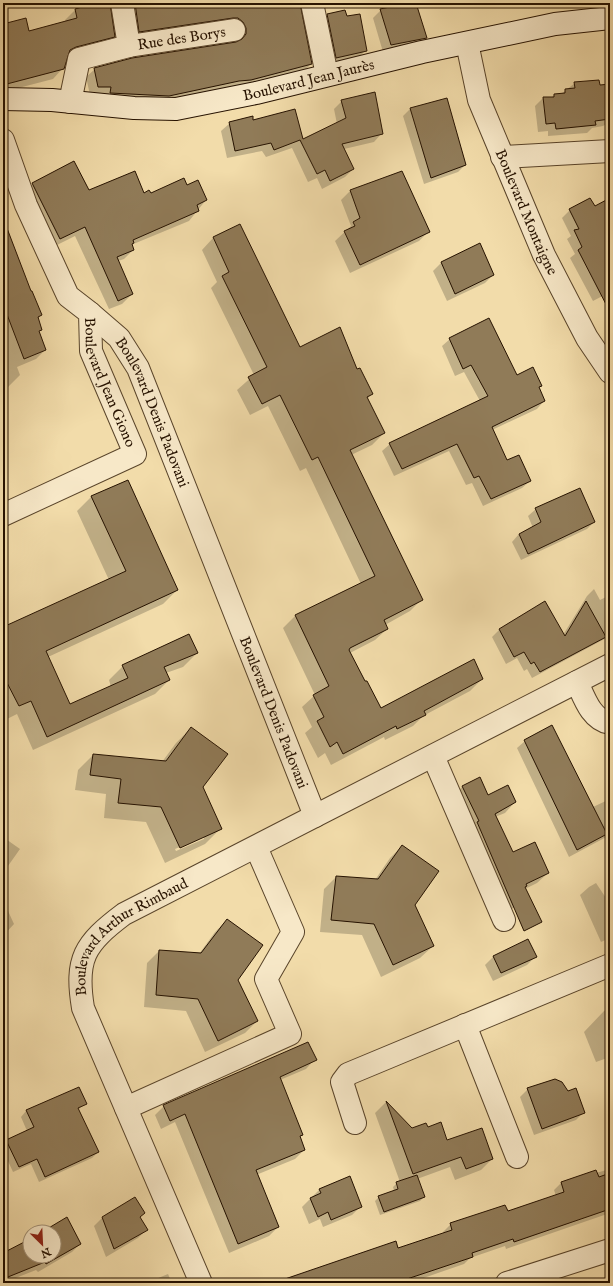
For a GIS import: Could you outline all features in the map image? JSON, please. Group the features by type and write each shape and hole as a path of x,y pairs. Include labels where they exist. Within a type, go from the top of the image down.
{"street":[{"name":"Rue des Borys","path":"122,3 128,46"},
{"path":"312,3 327,75"},
{"name":"Boulevard Jean Jaurès","path":"3,99 70,102 134,108 176,109 256,93 327,75 555,24 610,18"},
{"name":"Rue des Borys","path":"70,102 79,58 128,46 234,30"},
{"name":"Boulevard Montaigne","path":"467,43 479,100 544,255 587,338 610,372"},
{"name":"Boulevard Jean Giono","path":"3,140 26,205 68,296 90,313 91,352 135,454 3,515"},
{"path":"502,157 610,151"},
{"name":"Boulevard Denis Padovani","path":"90,313 119,338 138,368 315,816"},
{"path":"315,816 610,665"},
{"path":"576,682 590,709 603,722 610,723"},
{"path":"433,756 504,920"},
{"name":"Boulevard Arthur Rimbaud","path":"201,1283 83,1008 79,985 80,967 91,944 104,929 124,914 315,816"},
{"path":"126,1108 290,1034 266,979 294,932 256,847"},
{"path":"355,1123 342,1082 348,1074 610,965"},
{"path":"466,1025 517,1157"},
{"path":"507,1283 610,1250"}],"building":[{"path":"97,3 110,3 115,37 76,47 70,50 64,69 3,85 3,24 26,18 29,31 77,18 75,9"},
{"path":"135,3 300,3 312,64 251,80 239,81 169,96 110,93 111,87 98,87 94,68 132,58 236,42 242,39 246,34 246,28 243,22 238,18 139,32"},
{"path":"416,3 427,38 391,45 380,9"},
{"path":"345,10 347,16 360,14 367,51 336,58 327,14"},
{"path":"599,80 600,85 610,84 610,119 595,121 596,125 556,129 555,123 546,124 543,97 554,97 554,94 565,93 565,89 575,88 574,82"},
{"path":"375,92 383,134 342,144 354,169 330,181 325,170 317,174 300,140 274,150 271,143 235,151 229,122 253,116 253,120 295,109 303,139 346,118 341,100"},
{"path":"447,98 466,165 431,178 410,108"},
{"path":"74,161 89,190 135,171 144,193 149,190 151,193 184,178 187,185 198,180 207,200 197,205 199,211 133,240 134,243 132,244 134,250 117,257 133,294 118,301 85,227 60,239 32,183"},
{"path":"402,171 430,232 360,265 344,231 355,226 353,222 360,218 350,190"},
{"path":"590,198 595,206 610,198 610,312 578,250 582,247 574,230 579,229 569,209"},
{"path":"3,223 5,223 31,291 42,315 38,317 42,330 39,331 46,350 24,359 3,304"},
{"path":"240,224 300,347 340,327 357,369 360,368 373,394 367,397 385,433 350,450 423,600 384,620 388,629 350,648 349,650 365,681 367,681 381,708 474,659 483,679 424,711 426,715 397,729 396,726 343,754 337,742 330,747 317,721 324,717 313,695 329,686 295,615 375,576 318,457 312,460 280,395 262,404 248,377 267,367 222,276 229,272 213,237"},
{"path":"480,243 494,275 455,294 441,262"},
{"path":"489,318 517,375 533,367 542,386 539,387 545,401 492,427 507,460 519,455 531,481 491,499 479,476 474,478 457,444 402,469 389,443 488,396 471,365 463,369 449,338"},
{"path":"128,480 178,590 46,651 70,704 128,678 122,665 189,634 198,653 164,667 170,680 47,737 31,701 19,706 3,675 3,627 126,571 91,496"},
{"path":"580,488 595,522 528,554 519,534 541,522 535,508"},
{"path":"545,601 565,636 586,601 606,637 540,672 534,662 531,664 524,652 514,657 499,629"},
{"path":"552,725 607,834 577,850 524,740"},
{"path":"191,727 228,754 203,787 222,829 180,848 161,807 118,803 121,779 90,775 93,754 166,761"},
{"path":"480,777 488,795 508,785 516,802 495,814 513,852 535,842 549,873 526,884 527,886 525,887 542,922 524,931 477,822 479,821 462,786"},
{"path":"402,845 439,871 415,905 434,946 393,965 374,924 331,920 336,876 378,879"},
{"path":"227,919 263,945 238,980 258,1021 218,1041 198,999 156,995 159,950 201,953"},
{"path":"528,939 537,957 501,973 493,956"},
{"path":"308,1042 317,1060 280,1077 303,1135 300,1136 305,1150 256,1170 279,1227 238,1244 185,1114 170,1121 163,1105"},
{"path":"555,1079 562,1082 568,1091 576,1088 585,1113 542,1129 527,1088"},
{"path":"79,1087 87,1104 78,1108 99,1152 45,1177 37,1159 19,1167 6,1140 34,1127 26,1110"},
{"path":"386,1101 412,1128 426,1123 428,1127 441,1122 447,1140 482,1128 493,1159 466,1169 461,1157 413,1174"},
{"path":"596,1170 599,1177 610,1173 610,1209 514,1242 513,1239 472,1253 473,1257 395,1283 282,1283 282,1280 396,1241 398,1248 452,1230 450,1223 505,1205 508,1211 564,1192 561,1182"},
{"path":"417,1175 425,1197 384,1212 378,1196 398,1189 396,1182"},
{"path":"350,1176 362,1207 331,1220 328,1212 318,1217 310,1198 321,1193 319,1189"},
{"path":"135,1197 145,1213 140,1217 148,1230 114,1249 102,1217"},
{"path":"67,1217 81,1244 62,1255 62,1224 55,1224"},
{"path":"22,1243 22,1264 40,1264 3,1279 3,1253"}]}
